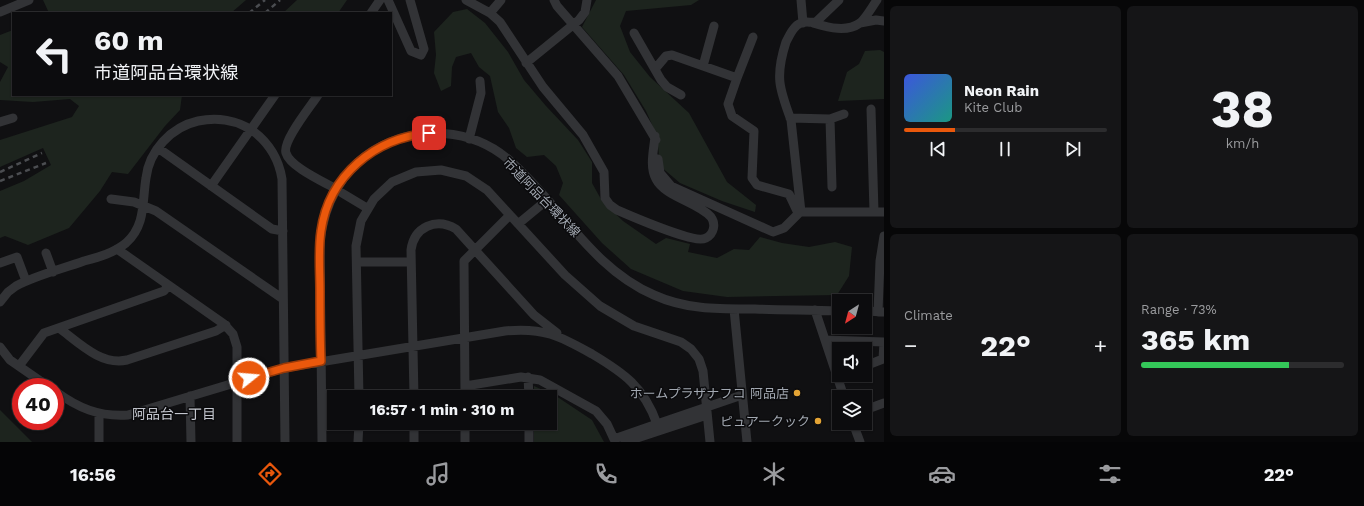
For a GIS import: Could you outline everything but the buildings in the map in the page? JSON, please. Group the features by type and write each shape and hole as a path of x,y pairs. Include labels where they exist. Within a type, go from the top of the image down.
{"street":[{"path":"0,12 29,0"},
{"path":"372,12 380,0"},
{"path":"388,0 411,51 421,55 424,49 410,0"},
{"path":"466,0 490,14 500,22 543,87 583,135 604,172 605,194 610,205 616,210 668,232 697,239 707,238 712,233 714,226 710,217 664,187 655,178 653,170 655,136"},
{"path":"490,14 501,0"},
{"path":"554,0 618,76 655,136 658,146 660,173 671,186 773,232 784,228 800,213 884,212"},
{"path":"526,63 574,25 585,12 587,0"},
{"path":"801,0 803,22"},
{"path":"813,23 830,11 839,0"},
{"path":"860,23 877,0"},
{"path":"800,213 790,118 785,107 779,80 779,66 788,36 798,25 803,22 832,28 842,28 876,20 884,21"},
{"path":"703,66 714,26"},
{"path":"634,33 661,80 667,87 681,95"},
{"path":"753,37 728,104 732,116 754,131 752,178 757,185 789,194 800,213"},
{"path":"654,69 666,56 672,55 737,78"},
{"path":"470,139 481,93 480,81"},
{"path":"211,186 252,130 274,96"},
{"path":"317,96 288,140 285,151 289,159 300,168 367,208"},
{"path":"871,109 874,212"},
{"path":"790,118 830,119 844,114"},
{"path":"0,122 13,118"},
{"path":"0,302 8,292 26,281 117,249 135,232 141,220 148,169 158,148 176,131 188,124 201,120 215,119 229,121 252,130 269,147 279,166 282,179 284,442"},
{"path":"830,119 832,187"},
{"name":"市道阿品台環状線","path":"322,442 320,242 324,218 339,191 345,175 362,158 394,140 429,133 453,134 488,146 508,159 598,255 628,281 654,295 682,305 712,309 832,311"},
{"path":"158,148 272,228 283,231"},
{"path":"358,390 358,233 367,208 382,190 404,176 416,172 441,170 460,174 477,182 487,190 565,275 600,306 634,326 681,342 691,349 702,365 710,442"},
{"path":"111,199 144,205 283,299"},
{"path":"518,224 541,205"},
{"path":"465,390 464,262 474,250 510,215"},
{"path":"414,390 411,250 414,238 422,229 433,224 445,224 451,226 534,315 561,336 625,375 648,402 658,424"},
{"path":"881,312 880,261 884,236"},
{"path":"117,249 226,326 233,334 237,344 237,442"},
{"path":"46,253 53,272"},
{"path":"0,263 17,257 26,281"},
{"path":"357,262 411,262"},
{"path":"19,366 42,335 164,291 168,286"},
{"path":"734,309 747,442"},
{"path":"815,310 832,359"},
{"path":"524,330 534,315"},
{"path":"59,328 98,356 115,362 127,360 216,331 226,326"},
{"path":"64,397 74,404 99,414 116,416 134,414 284,368 321,361 524,330 561,336"},
{"path":"825,340 884,342 883,359 872,363"},
{"path":"0,347 4,360 19,366 36,378"},
{"path":"465,386 521,377 528,377 549,383 591,407 607,424 614,439 658,424 707,414"},
{"path":"528,377 529,390"},
{"path":"652,442 652,439 707,414 742,395"},
{"path":"190,396 191,442"},
{"path":"872,407 884,403"},
{"path":"99,414 99,442"},
{"path":"625,442 707,414"},
{"path":"358,430 358,442"},
{"path":"414,430 414,442"},
{"path":"465,430 465,442"},
{"path":"529,430 529,442"},
{"path":"856,430 860,442"}],"shaded area":[{"path":"43,0 246,0 232,12 49,12"},
{"path":"297,0 347,0 339,12 284,12"},
{"path":"596,0 699,0 691,5 626,11 620,26 630,52 650,77 689,113 727,182 756,205 755,212 722,201 680,183 660,166 657,136 646,111 624,75 582,27"},
{"path":"467,9 485,23 508,52 524,80 578,140 592,162 592,183 602,201 623,221 656,244 666,238 690,244 688,252 717,258 734,249 749,250 760,237 782,243 809,247 835,242 852,247 849,276 838,294 727,297 683,291 631,269 602,243 559,195 563,183 556,166 544,155 527,157 516,148 509,128 498,112 490,76 479,67 471,53 456,57 452,67 451,86 441,91 434,73 436,55 434,32 453,12"},
{"path":"12,30 12,96 182,96 180,110 165,126 128,174 112,172 100,191 69,228 28,245 5,236 0,238 0,191 24,181 51,165 43,148 0,167 0,140 72,117 79,106 70,99 33,102 0,100 0,82 8,67 0,62 0,35"},
{"path":"880,50 884,52 884,99 838,101 847,72 859,64 865,51"},
{"path":"534,386 543,390 534,390"},
{"path":"557,397 592,420 604,442 534,442 534,430 557,430"},
{"path":"0,410 12,422 12,430 20,430 32,442 0,442"}],"railway":[{"path":"250,12 265,0"},
{"path":"266,12 280,0"},
{"path":"0,172 42,153"},
{"path":"0,181 46,163"}],"place":[{"name":"ホームプラザナフコ 阿品店","path":"797,393"},
{"name":"ピュアークック","path":"818,421"}],"district":[{"name":"阿品台一丁目","path":"174,414"}],"route":[{"path":"249,378 284,368 321,361 320,242 324,218 332,196 345,175 362,158 372,151 394,140 417,134 429,133"}]}
